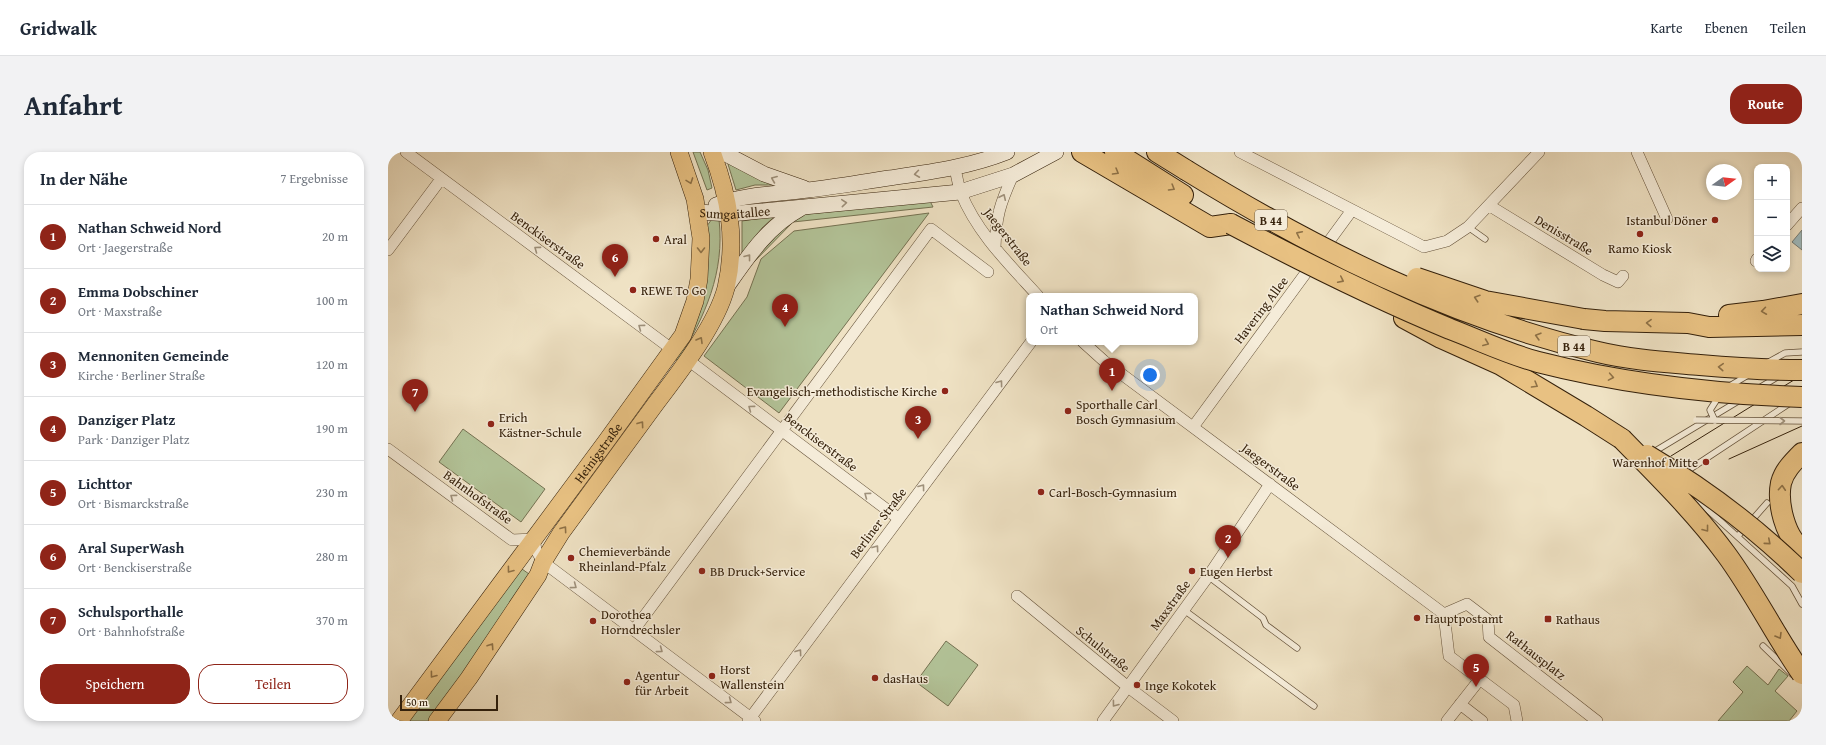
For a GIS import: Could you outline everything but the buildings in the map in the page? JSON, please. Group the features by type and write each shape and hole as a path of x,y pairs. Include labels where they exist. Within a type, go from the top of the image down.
{"highway":[{"path":"1082,152 1210,227 1231,224"},
{"name":"B 44","path":"1116,152 1167,186 1231,224 1290,255 1385,301 1499,349 1537,361 1580,371 1689,390 1753,395 1802,396"},
{"name":"B 44","path":"1157,152 1281,226 1427,296 1494,323 1600,352 1658,362 1760,369 1802,370"},
{"path":"1168,152 1186,170"},
{"path":"1359,264 1407,274 1485,301 1605,321 1688,323 1709,327 1802,325"},
{"name":"B 44","path":"1385,301 1398,315 1441,338 1501,365 1622,439"},
{"path":"1688,323 1708,317 1763,311 1802,304"},
{"path":"1622,439 1686,478 1738,517 1802,573"},
{"path":"1622,439 1702,523 1726,554 1750,590 1799,676"},
{"path":"1802,453 1788,468 1781,484 1781,502 1783,518 1789,534 1802,549"}],"main road":[{"name":"Heinigstraße","path":"398,721 673,350 689,321 695,301 699,279 701,238 698,212 692,186 678,152"},
{"name":"Heinigstraße","path":"437,721 469,678 538,575 543,562 561,533 688,360 718,308 725,289 731,252 729,207 712,152"}],"street":[{"name":"Benckiserstraße","path":"406,152 673,350"},
{"path":"722,152 764,174 793,186 811,190"},
{"name":"Sumgaitallee","path":"698,212 811,190 955,169 1007,152"},
{"name":"Sumgaitallee","path":"729,207 805,206 960,192 1013,175 1056,152"},
{"path":"1240,152 1424,248 1447,241 1468,227 1490,206 1539,152"},
{"path":"1637,152 1667,219"},
{"name":"Jaegerstraße","path":"955,169 960,192 970,212 995,248 1035,293"},
{"path":"995,248 995,225 999,205 1013,175"},
{"path":"388,250 441,179"},
{"path":"725,289 743,263 772,229 805,206"},
{"name":"Denisstraße","path":"1490,206 1603,275 1618,282 1622,276"},
{"path":"1790,222 1802,208"},
{"name":"Havering Allee","path":"1192,427 1352,210"},
{"path":"634,630 931,229 988,272"},
{"name":"Berliner Straße","path":"752,720 898,518 1029,345"},
{"name":"Jaegerstraße","path":"1086,345 1104,361 1444,614"},
{"name":"Benckiserstraße","path":"688,360 898,518"},
{"name":"Bahnhofstraße","path":"388,448 512,540 534,539"},
{"name":"Maxstraße","path":"1103,721 1208,576 1270,484"},
{"path":"534,539 536,550 543,562 752,720"},
{"name":"Schulstraße","path":"1016,596 1128,687 1173,721"},
{"name":"Rathausplatz","path":"1444,614 1467,604 1488,620 1488,637 1597,721"},
{"path":"1444,614 1449,656 1514,705 1517,721"},
{"path":"1447,721 1480,679"},
{"path":"1460,704 1482,721"}],"lane":[{"path":"1468,227 1485,239"},
{"path":"1715,421 1710,410 1726,388 1785,353 1802,352"},
{"path":"1681,484 1651,454 1802,363"},
{"path":"1676,478 1802,396"},
{"path":"1696,420 1802,420"},
{"path":"1686,489 1792,586 1802,604"},
{"path":"1738,536 1767,502"},
{"path":"1208,576 1263,618 1266,625 1297,648"},
{"path":"1184,610 1314,706"},
{"path":"1763,646 1799,676"}],"green space":[{"path":"693,152 700,152 708,170 712,188 707,190"},
{"path":"727,161 776,185 755,185 736,190"},
{"path":"930,201 933,207 793,222 750,266 769,240 797,215"},
{"path":"929,213 779,413 704,356 747,297 761,259 794,231"},
{"path":"714,216 719,219 720,239 716,276 711,293 697,327 678,361 673,357 707,226"},
{"path":"775,216 762,228 742,256 742,221"},
{"path":"463,429 545,489 521,522 439,462"},
{"path":"519,559 522,569 529,574 434,721 399,721"},
{"path":"946,641 978,665 948,706 916,682"},
{"path":"1747,666 1768,685 1779,669 1788,676 1775,691 1797,711 1789,721 1718,721 1743,692 1733,682"}],"water":[{"path":"1802,230 1802,250 1792,242"}],"tram line":[{"path":"1671,456 1802,375"},
{"path":"1729,459 1802,426"}],"place":[{"name":"Istanbul Döner","path":"1715,220"},
{"name":"Ramo Kiosk","path":"1640,234"},
{"name":"Aral","path":"656,239"},
{"name":"Aral SuperWash","path":"615,277"},
{"name":"REWE To Go","path":"633,290"},
{"name":"Danziger Platz","path":"785,327"},
{"name":"Evangelisch-methodistische Kirche","path":"945,391"},
{"name":"Nathan Schweid Nord","path":"1112,391"},
{"name":"Sporthalle Carl Bosch Gymnasium","path":"1068,411"},
{"name":"Schulsporthalle","path":"415,412"},
{"name":"Erich Kästner-Schule","path":"491,424"},
{"name":"Mennoniten Gemeinde","path":"918,439"},
{"name":"Warenhof Mitte","path":"1706,462"},
{"name":"Carl-Bosch-Gymnasium","path":"1041,492"},
{"name":"Chemieverbände Rheinland-Pfalz","path":"571,558"},
{"name":"Emma Dobschiner","path":"1228,558"},
{"name":"BB Druck+Service","path":"702,571"},
{"name":"Eugen Herbst","path":"1192,571"},
{"name":"Hauptpostamt","path":"1417,618"},
{"name":"Rathaus","path":"1548,619"},
{"name":"Dorothea Horndrechsler","path":"593,621"},
{"name":"Horst Wallenstein","path":"712,676"},
{"name":"dasHaus","path":"875,678"},
{"name":"Agentur für Arbeit","path":"627,682"},
{"name":"Inge Kokotek","path":"1137,685"},
{"name":"Lichttor","path":"1476,687"}]}
